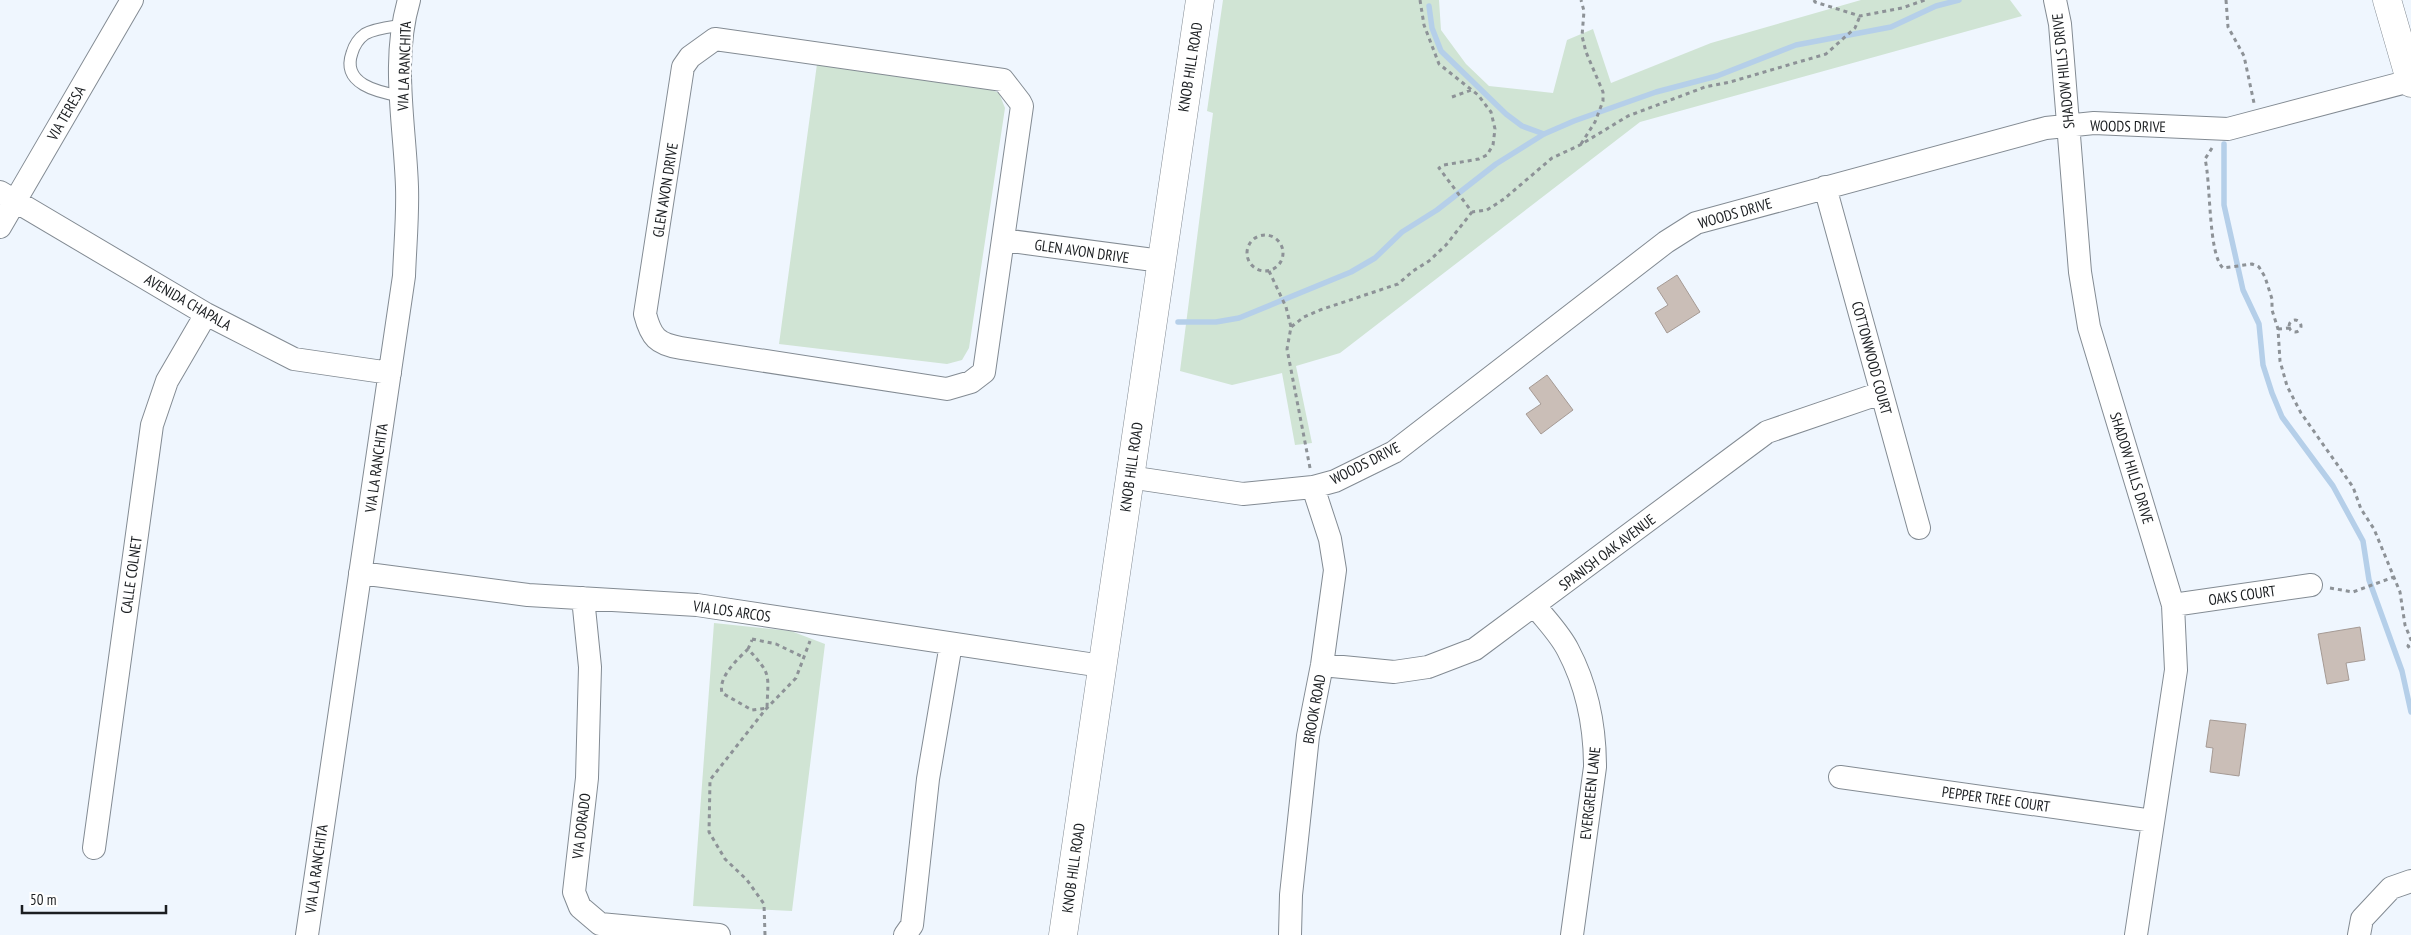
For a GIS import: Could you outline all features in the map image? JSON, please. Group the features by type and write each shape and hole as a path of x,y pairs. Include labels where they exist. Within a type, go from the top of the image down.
{"street":[{"name":"VIA LA RANCHITA","path":"307,935 404,276 407,188 400,96 403,25 409,0"},
{"name":"KNOB HILL ROAD","path":"1063,935 1200,0"},
{"name":"SHADOW HILLS DRIVE","path":"2055,0 2060,24 2080,272 2089,327 2173,605 2176,670 2136,935"},
{"path":"2387,0 2411,82"},
{"name":"VIA TERESA","path":"0,227 8,196 126,2"},
{"name":"GLEN AVON DRIVE","path":"715,40 1003,80 1022,106 1003,240 984,372 971,382 947,389 665,346 650,332 645,314 684,68 690,56 715,40"},
{"name":"WOODS DRIVE","path":"1129,477 1243,494 1313,486 1335,481 1394,452 1666,242 1696,223 2046,128 2094,123 2228,129 2411,82"},
{"name":"COTTONWOOD COURT","path":"1825,187 1918,528"},
{"name":"AVENIDA CHAPALA","path":"8,196 206,314 294,359 390,373"},
{"name":"GLEN AVON DRIVE","path":"1003,240 1161,261"},
{"name":"CALLE COLNET","path":"94,848 152,425 167,381 206,314"},
{"name":"SPANISH OAK AVENUE","path":"1322,665 1394,672 1428,667 1476,648 1767,432 1881,392"},
{"name":"BROOK ROAD","path":"1290,935 1291,895 1308,736 1322,665 1335,570 1330,539 1313,486"},
{"name":"VIA LOS ARCOS","path":"360,573 528,595 697,606 1102,666"},
{"name":"OAKS COURT","path":"2173,605 2311,585"},
{"name":"VIA DORADO","path":"583,598 590,667 587,778 574,892 580,907 600,924 719,935"},
{"name":"EVERGREEN LANE","path":"1535,606 1568,649 1591,708 1596,767 1572,935"},
{"path":"905,935 912,925 928,779 951,644"},
{"name":"PEPPER TREE COURT","path":"1840,777 2153,821"},
{"path":"2359,935 2362,919 2391,888 2411,881"}],"lane":[{"path":"400,96 373,91 360,83 351,72 350,58 355,44 365,34 403,25"}],"path":[{"path":"1420,0 1424,25 1439,64 1472,90 1491,112 1495,129 1494,145 1487,155 1479,159 1463,160 1439,168 1472,212"},
{"path":"1580,145 1594,122 1603,101 1604,92 1592,71 1582,36 1584,12 1581,0"},
{"path":"1814,0 1815,2 1860,16 1902,8 1925,0"},
{"path":"2226,0 2228,27 2244,56 2257,121"},
{"path":"1291,327 1304,317 1320,310 1398,284 1412,271 1435,256 1472,212 1487,210 1496,205 1552,158 1580,145 1628,116 1705,87 1730,82 1826,54 1840,44 1855,28 1860,16"},
{"path":"1452,97 1472,90"},
{"path":"2211,128 2213,146 2205,160 2208,172 2213,242 2220,265 2223,268 2229,268 2252,264 2259,266 2265,277 2278,329 2280,361 2287,386 2301,413 2353,487 2361,509 2374,530 2394,578 2411,640 2408,646 2411,650"},
{"path":"1262,236 1274,238 1281,247 1282,258 1279,264 1270,271 1258,270 1249,262 1247,257 1248,246 1252,241 1262,236"},
{"path":"1270,271 1286,307 1291,327 1287,349 1313,486"},
{"path":"2278,329 2289,328"},
{"path":"2311,585 2353,592 2394,578"},
{"path":"757,614 752,640 748,649 736,661 722,682 722,693 752,710 767,708"},
{"path":"765,935 764,904 747,880 724,859 709,832 710,780 767,708 796,678 805,658 815,623"},
{"path":"752,640 776,644 805,658"},
{"path":"748,649 765,667 768,676 767,708"}],"green space":[{"path":"1223,0 1439,0 1441,30 1466,64 1489,86 1553,93 1567,40 1593,29 1611,83 1711,43 1861,0 2010,0 2022,16 1640,122 1340,353 1296,366 1312,443 1295,445 1282,373 1232,385 1180,371 1213,113 1207,111"},
{"path":"817,64 982,86 999,93 1005,108 969,348 962,360 947,364 779,344"},
{"path":"714,623 791,631 825,644 792,911 693,906"}],"building":[{"path":"1677,275 1700,312 1667,333 1655,313 1668,305 1657,288"},
{"path":"1547,375 1573,410 1541,434 1526,414 1541,404 1529,388"},
{"path":"2360,627 2365,660 2346,663 2349,680 2327,684 2318,634"},
{"path":"2210,720 2246,724 2239,776 2210,772 2213,748 2206,747"}],"waterway":[{"path":"1178,322 1216,322 1239,318 1351,272 1375,258 1402,232 1437,210 1496,164 1544,134 1574,121 1656,92 1717,76 1796,45 1891,27 1936,6 1959,0"},
{"path":"1429,6 1432,28 1441,51 1506,114 1522,126 1544,134"},
{"path":"2224,144 2224,205 2243,290 2259,324 2263,365 2272,393 2282,417 2333,486 2363,541 2369,580 2402,671 2411,712"}]}
